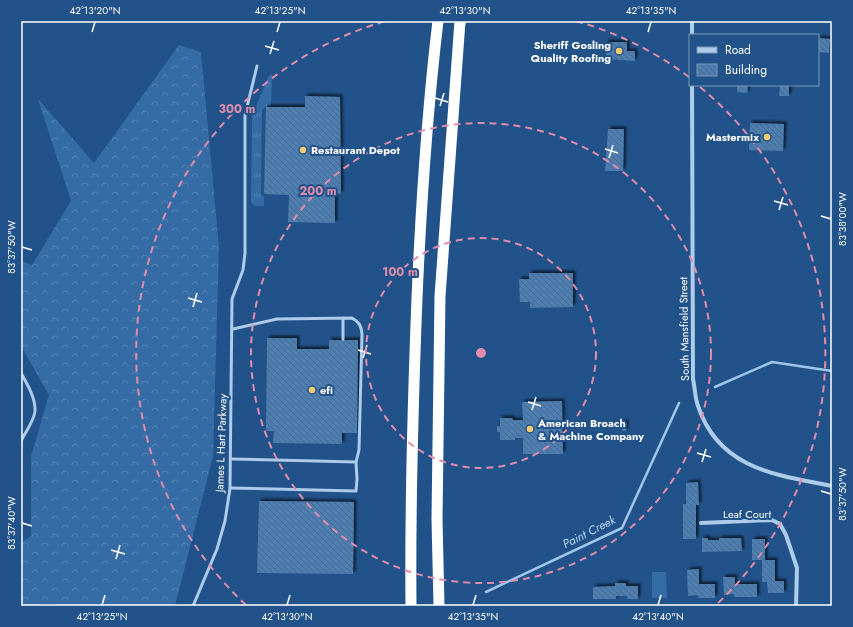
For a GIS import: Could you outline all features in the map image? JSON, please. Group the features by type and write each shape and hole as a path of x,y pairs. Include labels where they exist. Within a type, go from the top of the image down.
{"highway":[{"path":"412,606 410,519 413,389 420,238 431,79 438,21"},
{"path":"439,606 437,511 440,296 460,21"}],"street":[{"path":"692,21 692,34"},
{"name":"South Mansfield Street","path":"692,86 693,379 697,405 707,428 723,448 744,462 760,470 832,486"},
{"name":"Leaf Court","path":"701,523 772,520 780,524 786,535 797,568 796,606"}],"lane":[{"name":"James L Hart Parkway","path":"193,606 217,550 225,521 230,488 233,329 232,299 243,270 245,253 245,115 257,66"},
{"path":"343,318 343,339"},
{"path":"230,488 356,491 356,462 359,450 362,334 362,326 358,321 352,318 276,319 233,329"},
{"path":"21,373 31,391 36,410 21,441"},
{"path":"231,459 356,462"}],"green space":[{"path":"179,45 201,52 219,247 213,456 175,606 63,606 50,604 21,606 21,543 31,536 31,456 49,395 21,346 21,261 32,265 71,201 38,99 94,163"},
{"path":"269,75 272,75 271,105 268,105 262,110 261,195 264,196 264,206 255,206 251,202 252,116"},
{"path":"652,572 666,572 667,598 652,598"}],"building":[{"path":"819,38 830,39 829,53 819,52"},
{"name":"Sheriff Gosling Quality Roofing","path":"606,42 627,42 627,51 635,51 635,61 606,59"},
{"path":"737,86 748,86 747,93 737,92"},
{"path":"780,86 789,86 789,96 779,96"},
{"name":"Restaurant Depot","path":"305,96 340,97 341,193 335,195 335,223 288,222 289,195 264,194 266,107 305,107"},
{"name":"Mastermix","path":"750,123 784,124 783,151 749,150"},
{"path":"608,129 624,129 623,171 605,171"},
{"path":"529,273 573,273 573,307 530,308 530,302 520,302 519,279 529,279"},
{"name":"efi","path":"267,338 297,338 297,349 329,349 329,340 358,340 357,433 342,433 342,444 273,443 274,431 266,431"},
{"name":"American Broach & Machine Company","path":"562,401 563,454 523,454 523,438 515,438 515,440 500,440 500,432 497,432 497,426 500,426 500,418 523,420 522,402"},
{"path":"830,407 832,407 832,446 831,446"},
{"path":"622,422 626,422 626,431 622,431"},
{"path":"698,482 699,505 696,505 696,539 683,539 683,504 686,504 686,483"},
{"path":"259,501 354,502 353,574 257,573"},
{"path":"702,538 708,538 708,540 719,540 719,538 741,538 742,551 702,552"},
{"path":"752,539 765,539 765,560 775,560 775,581 784,581 784,593 768,593 767,582 762,582 762,560 752,560"},
{"path":"699,569 699,584 715,584 715,598 698,598 698,595 688,596 687,570"},
{"path":"723,577 735,577 735,584 757,584 757,597 734,597 734,594 724,595"},
{"path":"615,583 626,583 626,586 638,586 638,599 627,599 627,596 616,596 616,599 593,599 593,587 615,586"}],"waterway":[{"name":"Paint Creek","path":"715,387 772,362 832,371"},
{"name":"Paint Creek","path":"486,592 622,528 679,403"}],"place":[{"name":"Sheriff Gosling Quality Roofing","path":"619,51"},
{"name":"Mastermix","path":"767,137"},
{"name":"Restaurant Depot","path":"303,150"},
{"name":"efi","path":"312,390"},
{"name":"American Broach & Machine Company","path":"530,429"}]}
